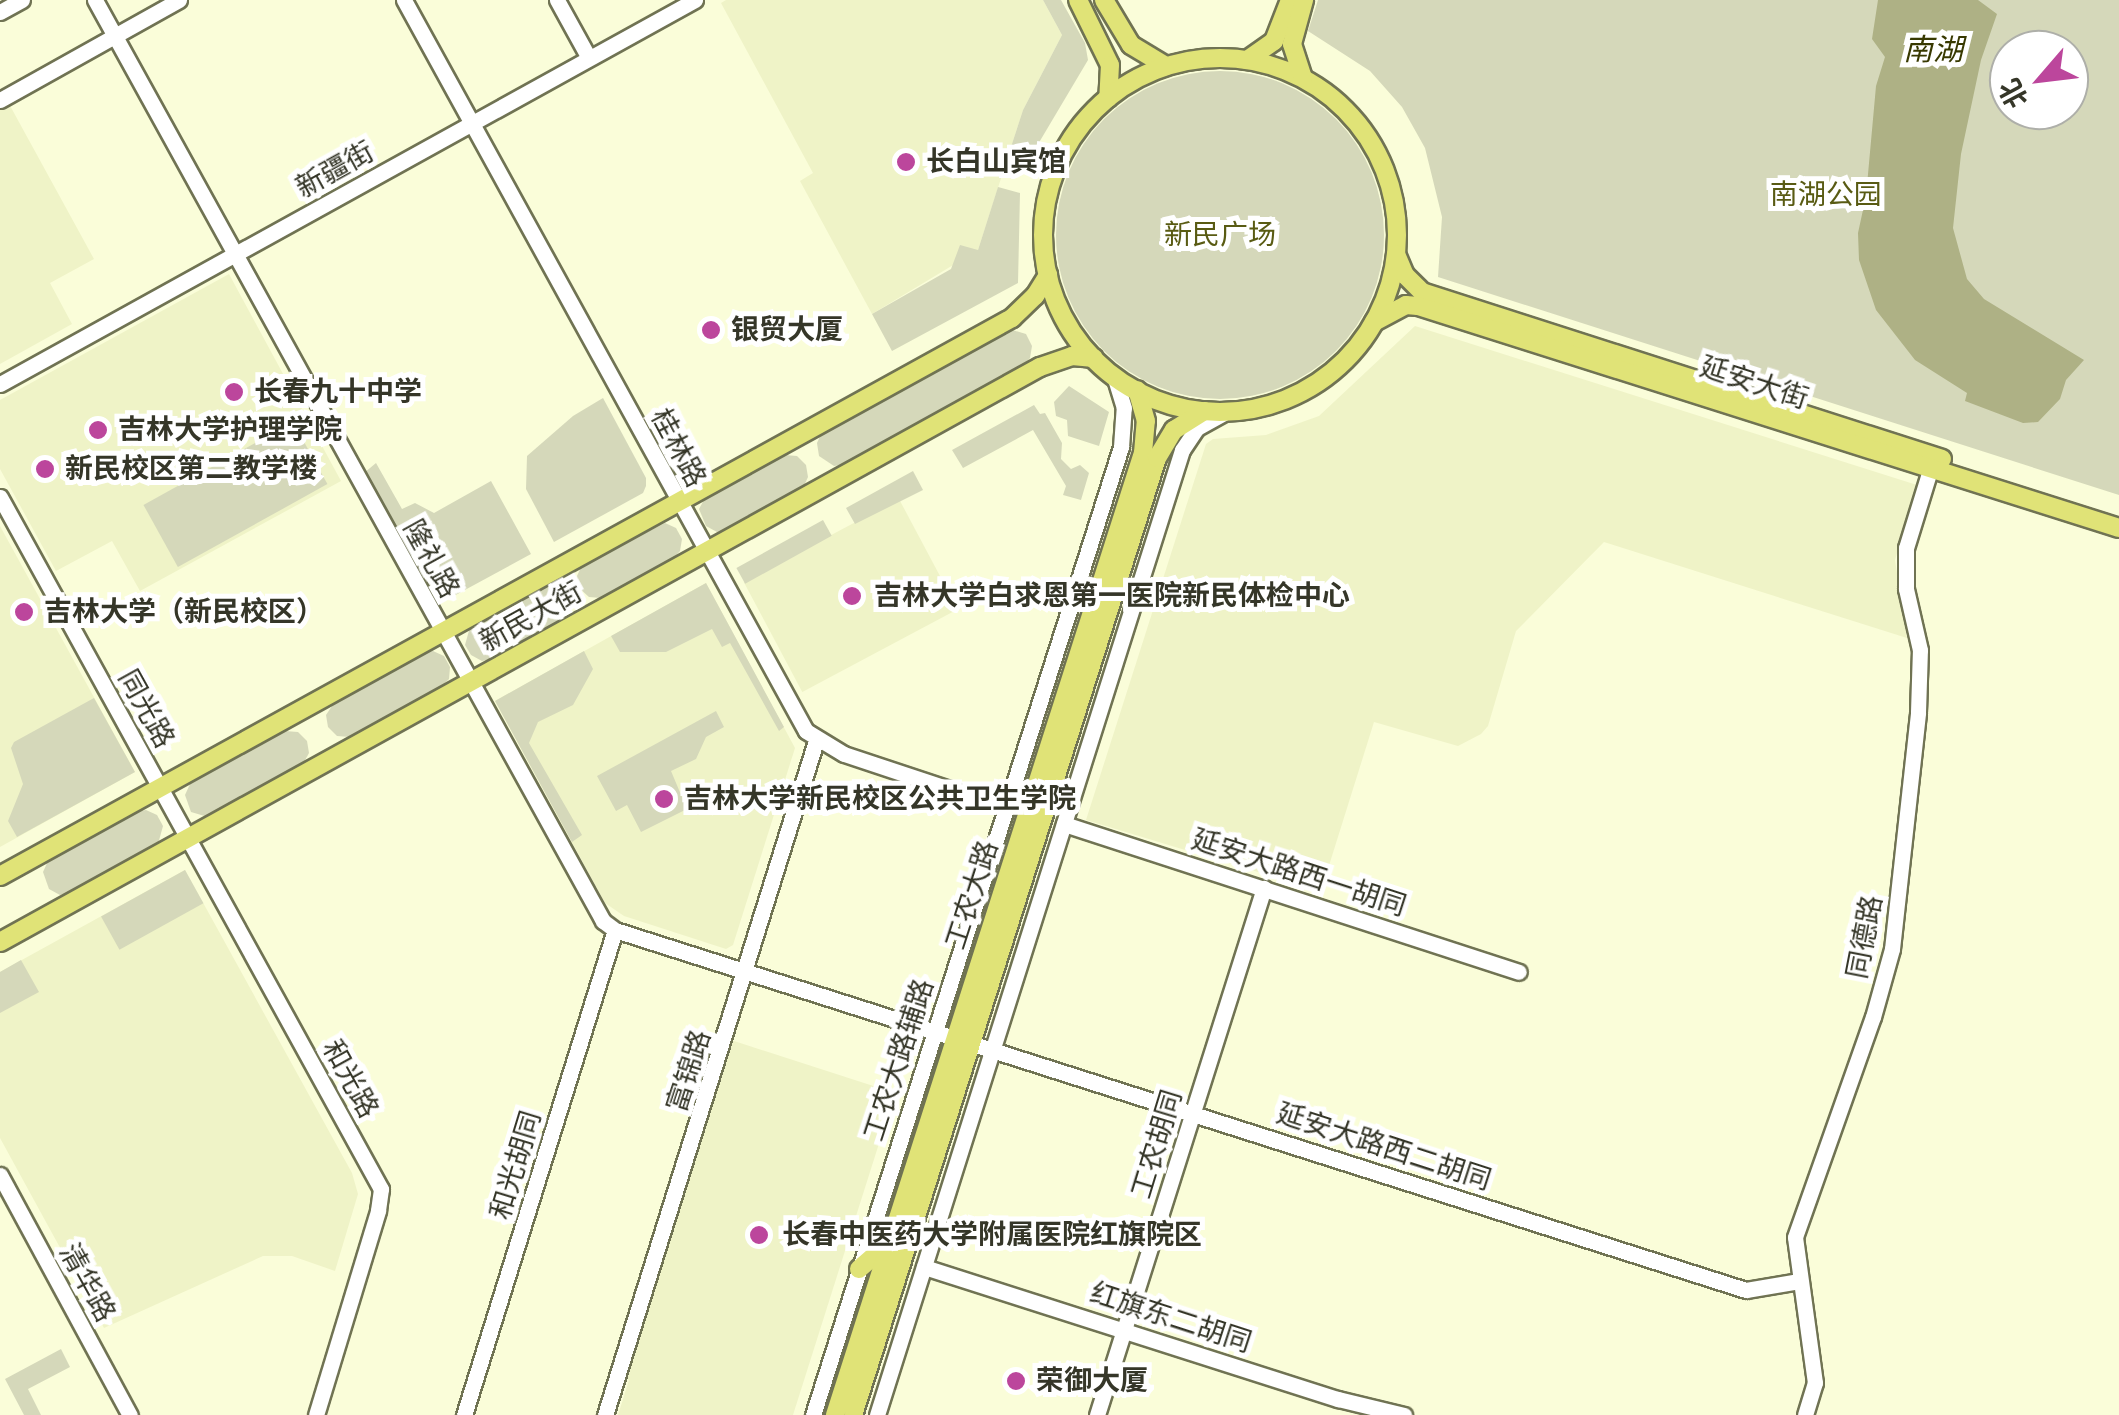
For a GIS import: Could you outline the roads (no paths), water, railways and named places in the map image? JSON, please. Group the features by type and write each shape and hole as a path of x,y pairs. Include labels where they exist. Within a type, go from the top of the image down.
{"main road":[{"path":"1078,0 1110,65 1108,98"},
{"path":"1104,0 1131,44 1166,66"},
{"path":"1246,60 1274,41 1290,0"},
{"path":"1303,79 1296,67 1292,44 1304,0"},
{"path":"1200,59 1246,60 1303,79 1340,104 1374,149 1394,202 1396,254 1386,296 1374,322 1346,360 1316,384 1264,406 1204,411 1170,404 1137,390 1094,358 1068,323 1048,275 1044,230 1054,173 1072,138 1108,98 1166,66 1200,59"},
{"name":"延安大街","path":"1396,254 1406,275 1422,292 2119,528"},
{"name":"新民大街","path":"0,876 1012,318 1036,296 1048,275"},
{"name":"延安大街","path":"1374,322 1406,305 1418,306 2119,516"},
{"name":"新民大街","path":"0,942 1040,367 1072,356 1094,358"},
{"name":"工农大路","path":"854,1415 1143,453 1146,421 1137,390"},
{"name":"工农大路","path":"834,1415 890,1242 964,1040 1157,458 1174,430 1204,411"},
{"path":"859,1269 890,1242"}],"street":[{"path":"0,12 22,0"},
{"name":"隆礼路","path":"95,0 597,914 615,930"},
{"path":"0,100 180,0"},
{"name":"桂林路","path":"404,0 678,502 795,712 816,740"},
{"path":"558,0 590,58"},
{"name":"新疆街","path":"0,384 695,0"},
{"name":"工农大路辅路","path":"812,1415 1121,447 1124,408 1114,376"},
{"path":"877,1415 1182,450 1197,428 1226,412"},
{"name":"同德路","path":"1805,1415 1813,1401 1815,1384 1795,1237 1873,1017 1892,948 1918,712 1920,650 1906,589 1905,561 1933,462"},
{"name":"同光路","path":"0,497 160,787"},
{"path":"816,740 1006,808"},
{"name":"富锦路","path":"604,1415 816,740"},
{"name":"和光路","path":"160,787 380,1189 378,1211 316,1415"},
{"name":"延安大路西一胡同","path":"1064,824 1519,972"},
{"name":"工农胡同","path":"1097,1415 1264,888"},
{"path":"615,930 964,1040"},
{"name":"和光胡同","path":"464,1415 615,930"},
{"name":"延安大路西二胡同","path":"964,1040 1746,1290 1798,1281"},
{"name":"清华路","path":"0,1175 130,1415"},
{"name":"红旗东二胡同","path":"924,1267 1338,1399 1404,1415"}],"water":[{"name":"南湖","path":"1878,0 1978,0 1997,14 1981,60 1961,154 1953,228 1967,279 1984,299 2084,360 2066,380 2060,399 2038,422 2023,423 1965,401 1967,393 1915,360 1876,310 1859,260 1858,233 1866,196 1876,86 1885,57 1872,39"}],"place":[{"name":"长白山宾馆","path":"906,162"},
{"name":"银贸大厦","path":"711,330"},
{"name":"长春九十中学","path":"234,392"},
{"name":"吉林大学护理学院","path":"98,430"},
{"name":"新民校区第二教学楼","path":"45,469"},
{"name":"吉林大学白求恩第一医院新民体检中心","path":"852,596"},
{"name":"吉林大学（新民校区）","path":"24,612"},
{"name":"吉林大学新民校区公共卫生学院","path":"664,799"},
{"name":"长春中医药大学附属医院红旗院区","path":"759,1235"},
{"name":"荣御大厦","path":"1016,1381"}],"park label":[{"name":"南湖公园","path":"1826,195"},
{"name":"新民广场","path":"1220,235"}]}
